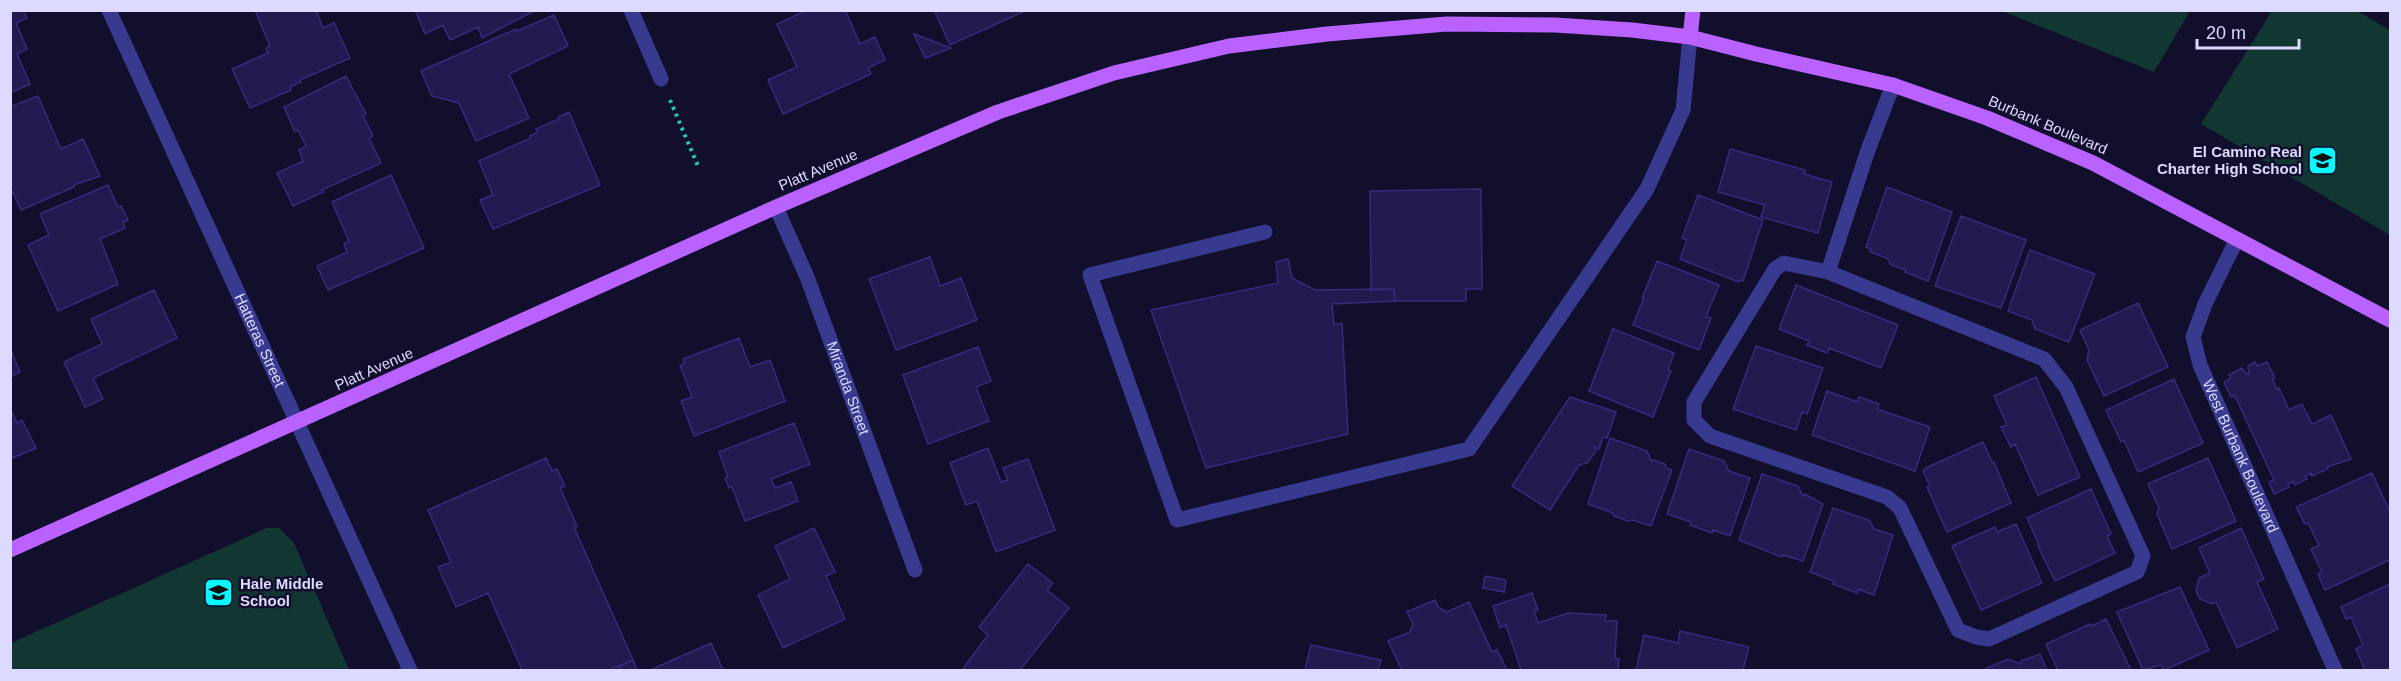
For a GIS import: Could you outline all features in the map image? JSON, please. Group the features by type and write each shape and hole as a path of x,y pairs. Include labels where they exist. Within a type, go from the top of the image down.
{"main road":[{"path":"1690,37 1693,10"},
{"name":"Platt Avenue","path":"10,550 776,207 998,112 1114,73 1229,46 1327,34 1448,24 1556,25 1690,37"},
{"name":"Burbank Boulevard","path":"1690,37 1893,85 1988,118 2093,163 2391,320"}],"street":[{"name":"Hatteras Street","path":"109,10 410,670"},
{"path":"631,10 661,79"},
{"path":"1265,232 1090,275 1177,520 1469,449 1647,189 1683,110 1690,37"},
{"path":"1828,272 1868,150 1893,85"},
{"name":"Miranda Street","path":"776,207 807,277 915,570"},
{"name":"West Burbank Boulevard","path":"2237,238 2205,304 2193,337 2200,365 2335,670"},
{"path":"1784,263 1828,272 2044,359 2066,387 2143,556 2136,572 1989,639 1976,637 1958,630 1900,508 1887,497 1710,436 1694,420 1694,402 1775,269 1784,263"}],"path":[{"path":"661,79 698,166"}],"green space":[{"path":"2190,10 2154,72 2002,11"},
{"path":"2272,11 2357,11 2390,30 2390,235 2201,124"},
{"name":"Hale Middle School","path":"267,528 279,528 294,543 349,670 11,670 11,643"}],"building":[{"path":"10,10 23,10 27,18 16,23 27,49 17,54 30,84 10,93"},
{"path":"261,10 316,10 323,28 334,23 350,58 300,80 301,82 290,87 291,90 250,108 232,69 268,53 266,48 270,46 256,13"},
{"path":"415,10 536,10 482,38 478,27 450,40 443,25 425,34"},
{"path":"807,10 845,10 860,44 875,37 885,60 868,68 871,74 783,114 768,80 797,67 777,24"},
{"path":"934,10 1027,10 950,45"},
{"path":"554,15 568,46 509,74 529,118 476,141 459,103 432,96 421,71 516,29 517,31"},
{"path":"914,34 951,48 925,58"},
{"path":"346,76 366,114 363,116 373,136 369,138 381,163 293,206 277,173 303,161 299,150 306,146 298,130 295,132 284,107"},
{"path":"38,96 61,149 83,139 100,176 74,185 74,187 21,210 10,187 10,107"},
{"path":"569,112 600,185 493,229 480,200 493,195 479,161 531,138 530,136 538,132 536,129"},
{"path":"1730,149 1805,170 1804,174 1832,182 1818,233 1761,217 1765,205 1718,192"},
{"path":"391,175 424,248 328,290 317,266 347,252 344,244 349,241 332,202"},
{"path":"108,185 118,207 121,206 128,220 123,222 125,228 100,239 118,284 58,311 28,245 49,235 40,214"},
{"path":"1887,187 1952,212 1928,281 1891,265 1887,258 1870,252 1871,249 1866,247"},
{"path":"1481,189 1482,289 1466,289 1466,301 1395,301 1394,289 1371,290 1370,191"},
{"path":"1698,195 1763,220 1743,281 1739,282 1680,259 1687,240 1682,238"},
{"path":"1961,216 2026,240 2001,308 1935,286"},
{"path":"2030,250 2095,274 2069,342 2035,329 2032,320 2008,311"},
{"path":"930,257 940,286 961,278 977,320 896,350 869,279"},
{"path":"1288,259 1292,278 1315,290 1394,289 1395,301 1332,304 1334,325 1342,323 1348,434 1206,468 1151,310 1278,283 1276,262"},
{"path":"1657,261 1719,285 1706,317 1711,318 1699,350 1633,325"},
{"path":"1796,285 1898,325 1881,368 1829,348 1827,353 1807,345 1809,341 1779,329"},
{"path":"154,290 177,338 93,378 103,399 85,407 64,362 102,344 91,319"},
{"path":"2138,303 2168,367 2104,396 2087,360 2089,350 2080,330"},
{"path":"1613,329 1674,353 1668,370 1671,371 1653,417 1589,391"},
{"path":"739,338 750,367 770,360 785,401 694,436 681,401 692,397 680,365 684,364 683,359"},
{"path":"1756,346 1823,368 1807,414 1802,412 1796,430 1733,409"},
{"path":"978,347 991,381 976,387 989,421 928,444 903,375"},
{"path":"10,350 20,372 10,377"},
{"path":"2255,362 2257,366 2267,362 2275,378 2272,379 2277,389 2279,388 2289,410 2302,404 2312,424 2331,415 2351,459 2327,467 2328,469 2312,476 2311,473 2305,476 2307,479 2295,485 2293,481 2288,484 2289,487 2274,494 2269,482 2274,480 2235,396 2231,397 2224,382 2230,379 2229,375 2242,368 2246,374 2249,373 2248,366"},
{"path":"2036,377 2080,477 2038,495 2015,444 2011,447 2001,427 2007,425 1994,396"},
{"path":"2174,379 2203,443 2138,472 2124,440 2121,442 2106,410"},
{"path":"1827,391 1857,402 1859,397 1879,404 1877,409 1930,427 1915,471 1812,435"},
{"path":"1570,397 1616,412 1607,438 1603,437 1599,449 1594,447 1596,451 1587,463 1579,465 1550,510 1512,486"},
{"path":"10,408 17,423 22,420 36,448 10,459"},
{"path":"794,423 810,464 771,479 775,488 791,482 798,501 745,521 732,487 729,488 725,478 728,477 719,452"},
{"path":"1610,438 1647,451 1651,461 1665,464 1666,468 1672,470 1651,526 1633,520 1628,521 1588,504"},
{"path":"1983,442 2011,503 1947,532 1927,487 1930,486 1923,471"},
{"path":"988,448 1001,482 1008,480 1003,468 1028,459 1055,530 996,552 977,501 966,505 950,463"},
{"path":"1689,449 1724,461 1729,471 1750,478 1730,536 1713,530 1712,533 1690,525 1691,522 1667,514"},
{"path":"546,458 552,471 557,469 565,486 560,488 577,526 574,527 633,660 609,670 522,670 488,593 456,607 438,567 451,562 428,510"},
{"path":"2208,458 2236,521 2172,549 2157,514 2159,508 2148,484"},
{"path":"2372,473 2390,512 2390,560 2325,590 2318,574 2322,572 2311,549 2319,545 2308,523 2305,524 2296,507"},
{"path":"1762,474 1798,486 1803,496 1805,494 1823,504 1803,561 1783,555 1782,557 1739,540"},
{"path":"2091,489 2111,534 2107,536 2115,553 2055,581 2027,518"},
{"path":"1833,508 1869,520 1874,529 1893,535 1874,595 1858,589 1857,593 1810,572"},
{"path":"2016,524 2042,583 1981,610 1952,546 1995,527 1997,532"},
{"path":"814,528 835,572 826,576 845,619 783,648 758,595 790,579 775,546"},
{"path":"2241,528 2264,579 2257,582 2278,629 2237,648 2216,602 2212,604 2200,599 2196,591 2199,578 2210,573 2199,548"},
{"path":"1028,564 1053,583 1047,590 1069,608 1020,670 962,670 988,635 979,627"},
{"path":"1485,576 1506,580 1504,592 1483,588"},
{"path":"2390,584 2390,670 2365,670 2356,649 2363,645 2351,617 2346,619 2341,607"},
{"path":"2180,587 2209,650 2164,670 2161,665 2143,670 2117,612"},
{"path":"1532,593 1538,610 1534,611 1538,623 1568,613 1606,615 1605,621 1617,621 1615,658 1619,659 1618,670 1521,670 1506,625 1500,628 1493,606"},
{"path":"1435,600 1438,607 1447,612 1469,602 1492,652 1497,650 1507,670 1402,670 1388,641 1410,632 1413,624 1407,612"},
{"path":"2106,619 2131,670 2058,670 2046,644"},
{"path":"1680,631 1749,647 1743,670 1636,670 1644,635 1678,643"},
{"path":"711,643 723,670 650,670"},
{"path":"1311,645 1381,660 1378,670 1305,670"},
{"path":"2040,654 2047,670 1983,670 2008,659 2021,664 2021,661"},
{"path":"633,660 637,670 620,670 618,667"}],"place":[{"name":"El Camino Real Charter High School","path":"2323,161"},
{"name":"Hale Middle School","path":"219,593"}]}
